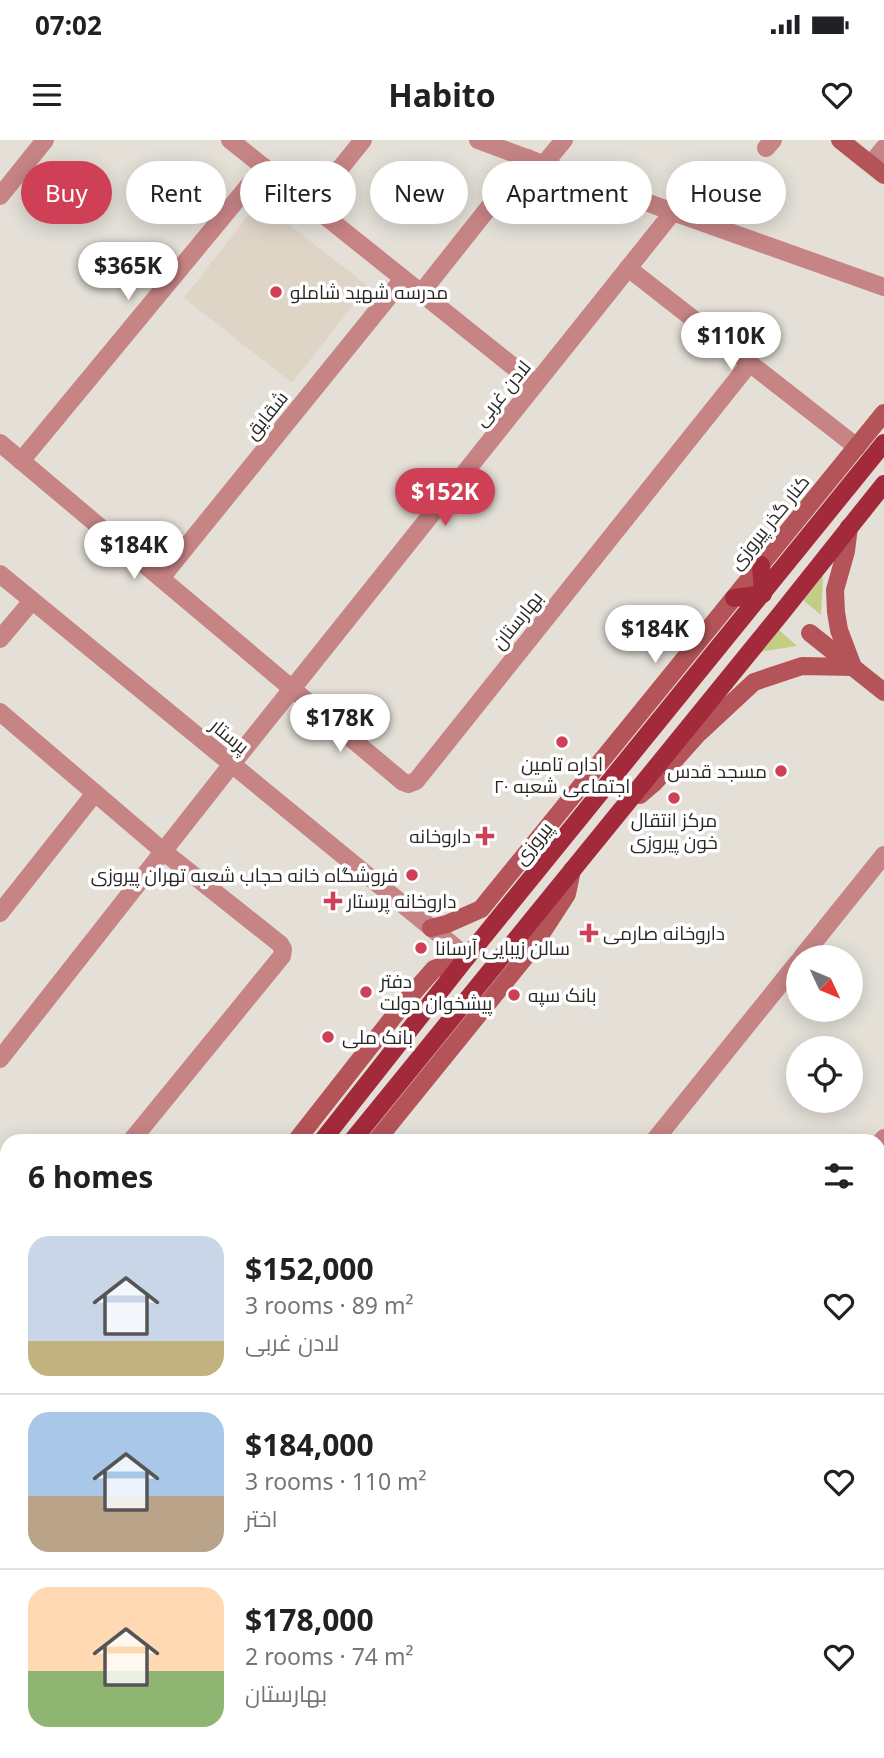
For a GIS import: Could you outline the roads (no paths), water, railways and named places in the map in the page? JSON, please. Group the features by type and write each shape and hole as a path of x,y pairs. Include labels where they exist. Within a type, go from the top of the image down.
{"main road":[{"path":"840,140 877,170"},
{"name":"کنار گذر پیروزی","path":"431,928 447,924 481,908 884,413"},
{"name":"پیروزی","path":"328,1134 467,957 884,443"},
{"path":"358,1134 884,484"},
{"path":"849,527 846,551 835,590 839,630 853,667"},
{"path":"734,598 763,594 761,565"},
{"path":"810,632 884,692"},
{"path":"620,811 654,783 697,735 754,682 802,666 853,667"},
{"path":"388,1134 530,951 567,894 572,870"},
{"path":"301,1134 434,969 467,957 488,974"}],"street":[{"path":"3,187 46,140"},
{"path":"230,140 256,161"},
{"path":"346,161 363,140"},
{"path":"478,140 536,161 564,140"},
{"path":"877,170 884,148"},
{"path":"21,461 240,196"},
{"name":"لادن غربی","path":"0,1059 666,221"},
{"path":"421,293 482,223"},
{"path":"335,224 535,384"},
{"path":"707,224 884,287"},
{"path":"628,268 857,447"},
{"name":"شقایق","path":"161,579 403,279"},
{"name":"بهارستان","path":"0,443 408,784 416,781 750,363"},
{"name":"پرستار","path":"0,574 467,957"},
{"path":"0,639 32,600"},
{"path":"0,712 283,949 282,956 137,1134"},
{"path":"0,913 95,793"},
{"path":"812,945 884,855"},
{"path":"660,1134 786,977"}],"place":[{"name":"مدرسه شهید شاملو","path":"276,292"},
{"name":"اداره تامین اجتماعی شعبه ۲۰","path":"562,742"},
{"name":"مسجد قدس","path":"781,771"},
{"name":"مرکز انتقال خون پیروزی","path":"674,798"},
{"name":"داروخانه","path":"485,836"},
{"name":"فروشگاه خانه حجاب شعبه تهران پیروزی","path":"412,875"},
{"name":"داروخانه پرستار","path":"333,901"},
{"name":"داروخانه صارمی","path":"589,933"},
{"name":"سالن زیبایی آرسانا","path":"421,948"},
{"name":"دفتر پیشخوان دولت","path":"366,992"},
{"name":"بانک سپه","path":"514,995"},
{"name":"بانک ملی","path":"328,1037"}]}
